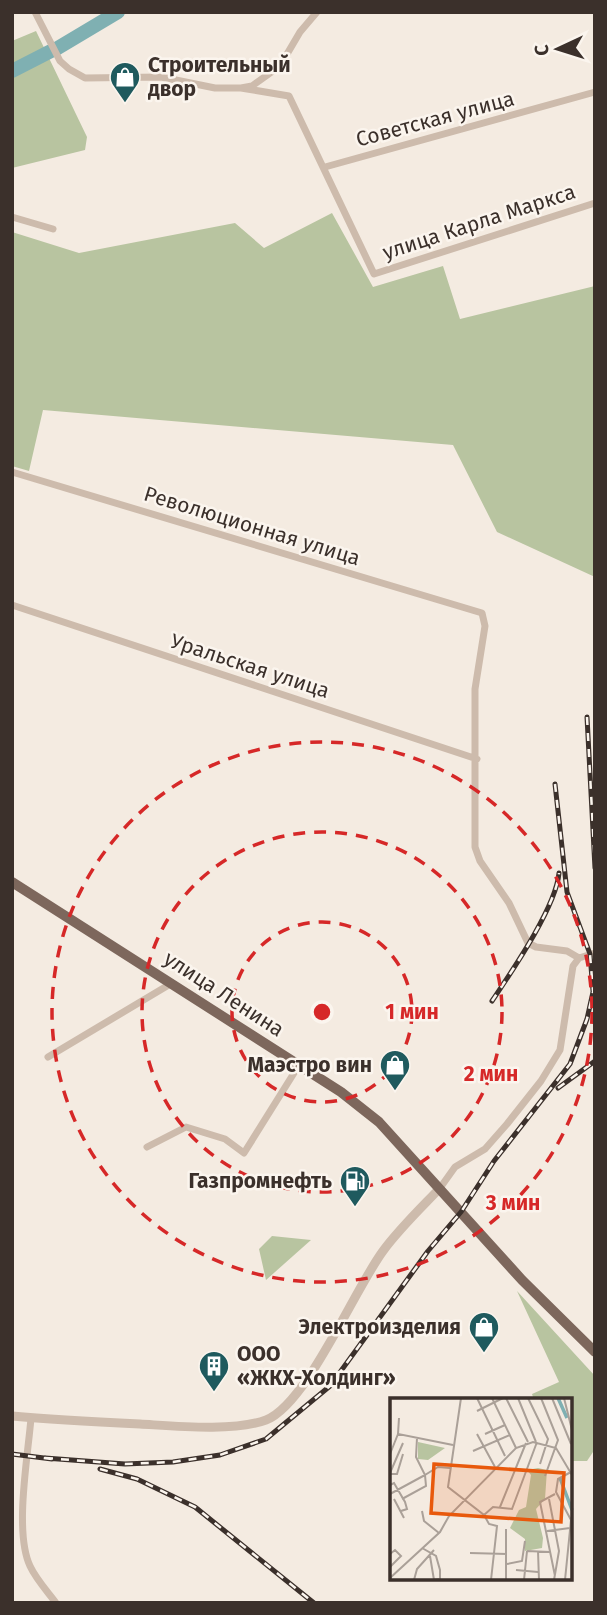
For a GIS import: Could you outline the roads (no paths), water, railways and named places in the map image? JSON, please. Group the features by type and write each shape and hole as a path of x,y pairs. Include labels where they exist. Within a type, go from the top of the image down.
{"main road":[{"name":"улица Ленина","path":"12,882 341,1092 379,1122 522,1280 595,1352"}],"street":[{"path":"35,12 60,61 85,78 161,77 215,88 241,88 289,96 324,167"},
{"path":"241,88 252,86 280,66 300,32 317,12"},
{"name":"Советская улица","path":"324,167 595,92"},
{"name":"улица Карла Маркса","path":"324,167 374,274 595,204"},
{"path":"12,217 53,229"},
{"name":"Революционная улица","path":"12,472 482,613 485,626 475,690 477,759"},
{"name":"Уральская улица","path":"12,606 477,759"},
{"path":"477,759 475,846 480,861 509,903 528,943 536,947 567,951 579,958 595,953"},
{"path":"12,1416 185,1427 234,1426 268,1420 292,1400 319,1361 360,1285 384,1250 440,1188 455,1167 485,1149 508,1125 560,1050 571,976 579,958"},
{"path":"48,1057 172,983"},
{"path":"147,1147 186,1127 225,1139 244,1153 299,1065"},
{"path":"30,1418 23,1513 24,1541 31,1568 56,1603"}],"waterway":[{"path":"56,49 118,12"},
{"path":"12,71 53,50"}],"railway":[{"path":"587,717 595,868"},
{"path":"555,784 567,892 590,954 593,991"},
{"path":"492,1001 542,921 559,873"},
{"path":"45,1458 125,1464 173,1462 220,1455 266,1439 330,1386 428,1251 461,1212 494,1161 570,1064 587,1019 595,983"},
{"path":"558,1088 595,1061"},
{"path":"12,1454 52,1459"},
{"path":"100,1469 137,1479 195,1507 314,1603"}],"place":[{"name":"Строительный двор","path":"125,104"},
{"name":"Маэстро вин","path":"395,1092"},
{"name":"Газпромнефть","path":"355,1208"},
{"name":"Электроизделия","path":"484,1354"},
{"name":"ООО «ЖКХ-Холдинг»","path":"214,1393"}]}
